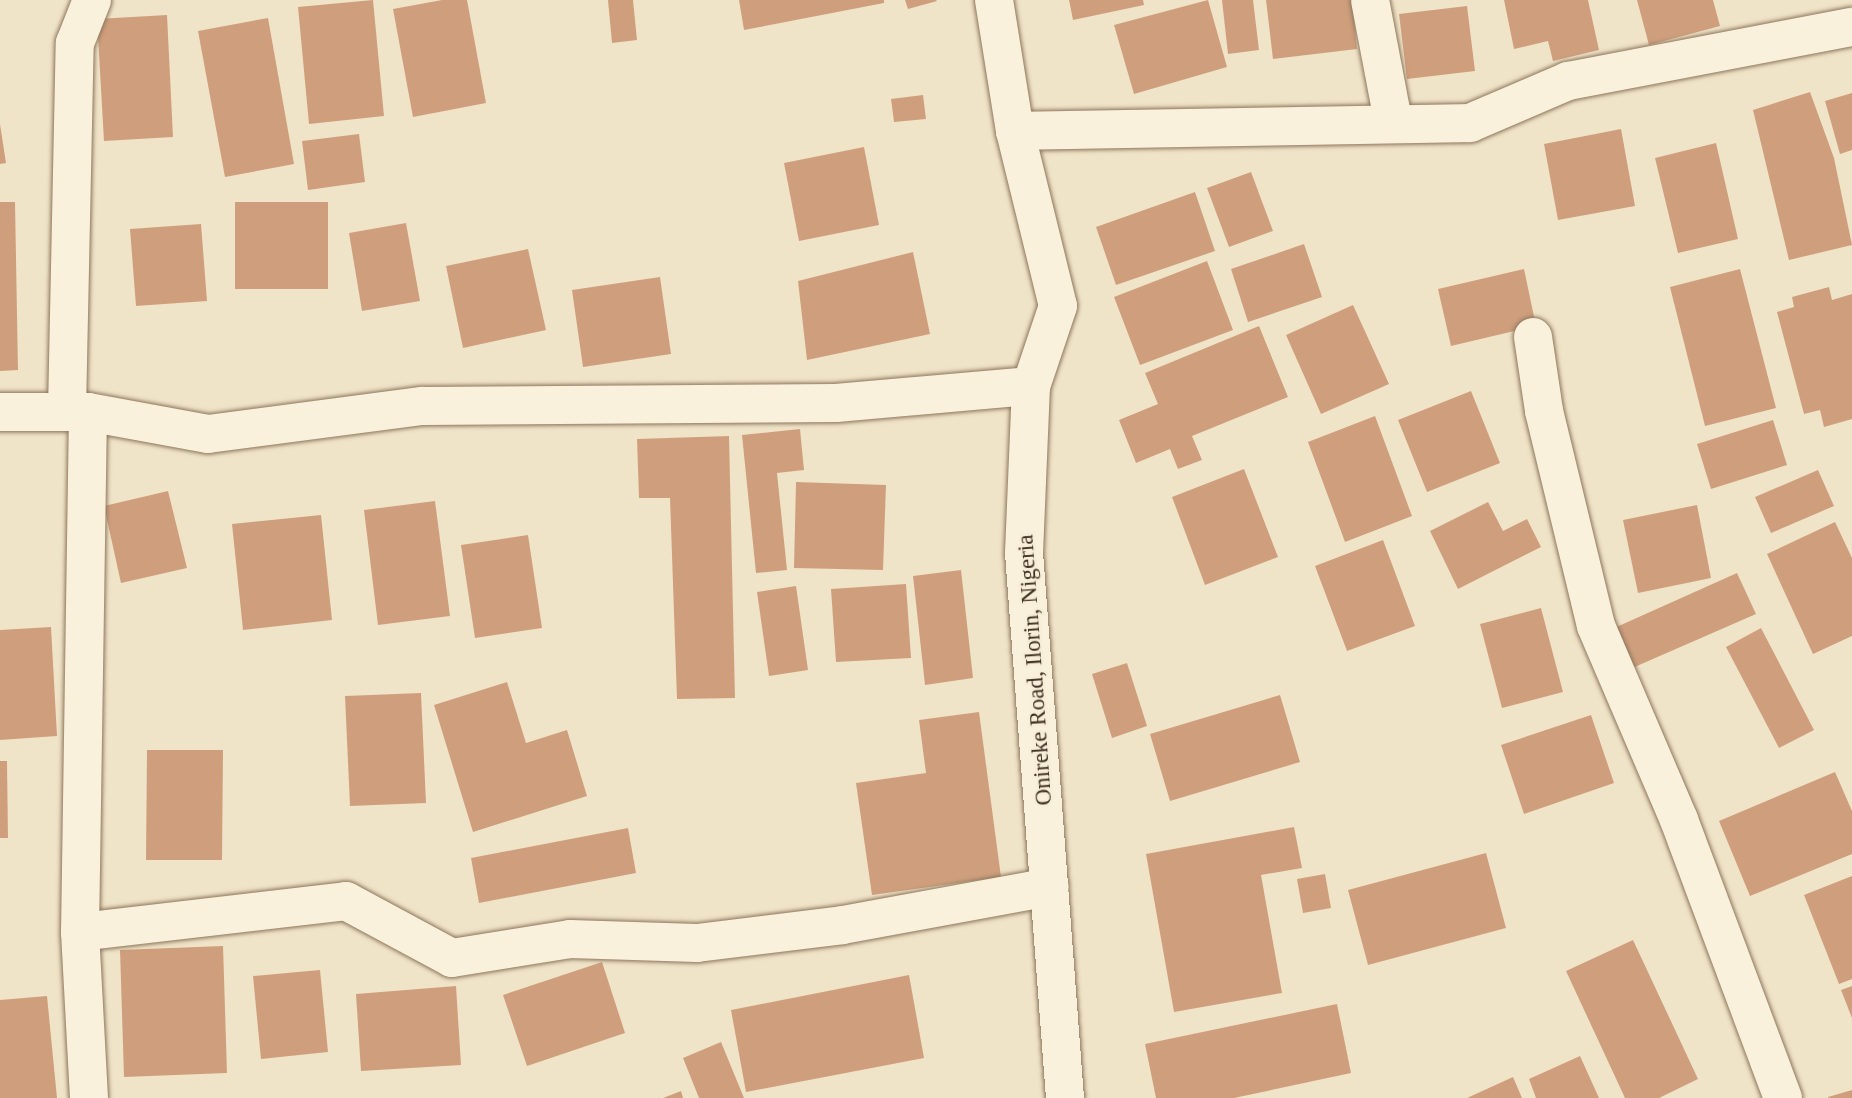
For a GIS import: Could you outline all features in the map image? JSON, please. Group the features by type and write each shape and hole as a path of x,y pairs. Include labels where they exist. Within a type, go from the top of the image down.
{"street":[{"path":"89,1098 80,932 75,43 92,0"},
{"name":"Onireke Road, Ilorin, Nigeria","path":"994,0 1016,131 1058,306 1031,387 1024,553 1065,1098"},
{"path":"1370,0 1393,121"},
{"path":"1016,131 1393,121 1470,123 1568,81 1852,27"},
{"path":"1533,337 1544,411 1596,626 1679,820 1783,1098"},
{"path":"0,412 78,412 208,434 422,405 836,403 1031,387"},
{"path":"80,932 346,901 452,958 570,939 697,943 843,925 1051,887"}],"building":[{"path":"373,0 384,116 309,124 298,7"},
{"path":"442,0 467,0 486,103 413,117 393,9"},
{"path":"608,0 633,0 637,40 612,43"},
{"path":"739,0 884,0 884,3 744,30"},
{"path":"905,0 936,0 937,1 908,9"},
{"path":"1069,0 1143,0 1144,5 1073,20"},
{"path":"1208,0 1227,67 1134,94 1114,25"},
{"path":"1222,0 1253,0 1259,50 1228,54"},
{"path":"1266,0 1352,0 1357,49 1273,59"},
{"path":"1504,0 1588,0 1599,50 1553,61 1548,41 1514,49"},
{"path":"1637,0 1713,0 1720,26 1649,45"},
{"path":"1467,6 1475,71 1407,79 1399,14"},
{"path":"167,15 173,137 104,141 97,19"},
{"path":"268,18 294,164 225,177 198,31"},
{"path":"1810,92 1834,158 1852,245 1789,260 1753,110"},
{"path":"1852,93 1852,150 1840,154 1825,101"},
{"path":"923,95 926,119 894,122 891,99"},
{"path":"0,124 6,163 0,164"},
{"path":"1621,129 1635,206 1558,220 1544,144"},
{"path":"359,134 365,182 308,190 302,141"},
{"path":"1716,143 1738,239 1678,253 1655,158"},
{"path":"864,147 879,225 799,241 784,163"},
{"path":"1251,172 1273,231 1229,247 1207,188"},
{"path":"1195,192 1215,251 1116,285 1096,227"},
{"path":"0,202 15,202 18,370 0,371"},
{"path":"235,202 328,202 328,289 235,289"},
{"path":"406,223 420,301 362,311 349,233"},
{"path":"201,224 207,301 136,306 130,229"},
{"path":"1304,244 1322,297 1248,322 1231,269"},
{"path":"528,249 546,330 463,348 446,266"},
{"path":"913,252 930,334 807,360 798,281"},
{"path":"1207,261 1233,330 1140,365 1114,297"},
{"path":"1524,269 1536,326 1451,346 1438,289"},
{"path":"1740,269 1776,408 1705,426 1670,287"},
{"path":"660,277 671,354 583,367 572,290"},
{"path":"1829,287 1832,300 1852,294 1852,419 1824,427 1820,410 1804,414 1777,312 1794,307 1792,297"},
{"path":"1353,305 1389,384 1321,414 1286,335"},
{"path":"1259,326 1288,397 1192,436 1202,460 1178,469 1170,449 1136,463 1119,420 1158,404 1145,373"},
{"path":"1471,391 1500,463 1427,492 1398,420"},
{"path":"1375,416 1412,516 1345,542 1308,442"},
{"path":"1773,420 1787,465 1711,489 1697,444"},
{"path":"800,429 804,470 777,473 787,570 756,573 742,435"},
{"path":"729,436 735,698 677,699 670,498 639,498 637,439"},
{"path":"1244,469 1278,557 1205,585 1172,497"},
{"path":"1818,470 1834,506 1771,533 1755,497"},
{"path":"796,482 886,485 883,570 794,568"},
{"path":"168,491 187,568 121,583 104,506"},
{"path":"435,501 450,616 378,625 364,510"},
{"path":"1488,502 1503,531 1527,519 1541,547 1458,589 1430,531"},
{"path":"1697,505 1711,578 1638,593 1623,520"},
{"path":"321,515 332,620 243,630 232,524"},
{"path":"1835,522 1852,558 1852,636 1813,654 1767,554"},
{"path":"528,535 542,628 475,638 461,545"},
{"path":"1383,540 1415,626 1347,651 1315,566"},
{"path":"961,570 973,678 925,685 913,576"},
{"path":"1737,573 1756,614 1630,669 1612,629"},
{"path":"906,584 911,658 836,662 831,589"},
{"path":"796,586 808,670 769,676 757,592"},
{"path":"1541,608 1563,692 1502,708 1480,624"},
{"path":"51,627 57,736 0,740 0,630"},
{"path":"1761,628 1814,730 1779,748 1726,647"},
{"path":"1127,663 1147,726 1112,738 1092,674"},
{"path":"507,682 526,743 567,730 587,796 473,832 434,705"},
{"path":"421,693 426,803 350,806 345,696"},
{"path":"1280,695 1300,762 1170,801 1150,734"},
{"path":"979,712 1001,877 872,895 856,783 926,773 919,720"},
{"path":"1591,715 1614,783 1524,814 1501,745"},
{"path":"147,750 223,750 222,860 146,860"},
{"path":"0,761 7,761 8,838 0,838"},
{"path":"1835,772 1852,811 1852,854 1750,896 1719,821"},
{"path":"1294,827 1302,868 1261,875 1282,993 1174,1012 1146,854"},
{"path":"628,828 636,873 479,903 471,858"},
{"path":"1486,853 1506,928 1368,965 1348,890"},
{"path":"1325,874 1331,908 1303,913 1297,879"},
{"path":"1852,876 1852,979 1839,984 1804,895"},
{"path":"1633,940 1698,1079 1659,1098 1625,1098 1566,971"},
{"path":"223,946 227,1073 124,1077 120,950"},
{"path":"602,962 625,1033 527,1066 503,995"},
{"path":"320,970 328,1052 261,1059 253,976"},
{"path":"909,975 924,1058 746,1092 731,1010"},
{"path":"456,986 461,1065 361,1071 356,994"},
{"path":"1852,986 1852,1018 1841,990"},
{"path":"47,996 57,1098 0,1098 0,1000"},
{"path":"1337,1004 1351,1073 1234,1098 1156,1098 1145,1044"},
{"path":"721,1042 744,1098 699,1098 683,1058"},
{"path":"1580,1056 1599,1098 1536,1098 1529,1079"},
{"path":"1513,1077 1522,1098 1467,1098"},
{"path":"1852,1090 1852,1098 1828,1098 1828,1097"},
{"path":"681,1091 683,1098 663,1098"}]}
